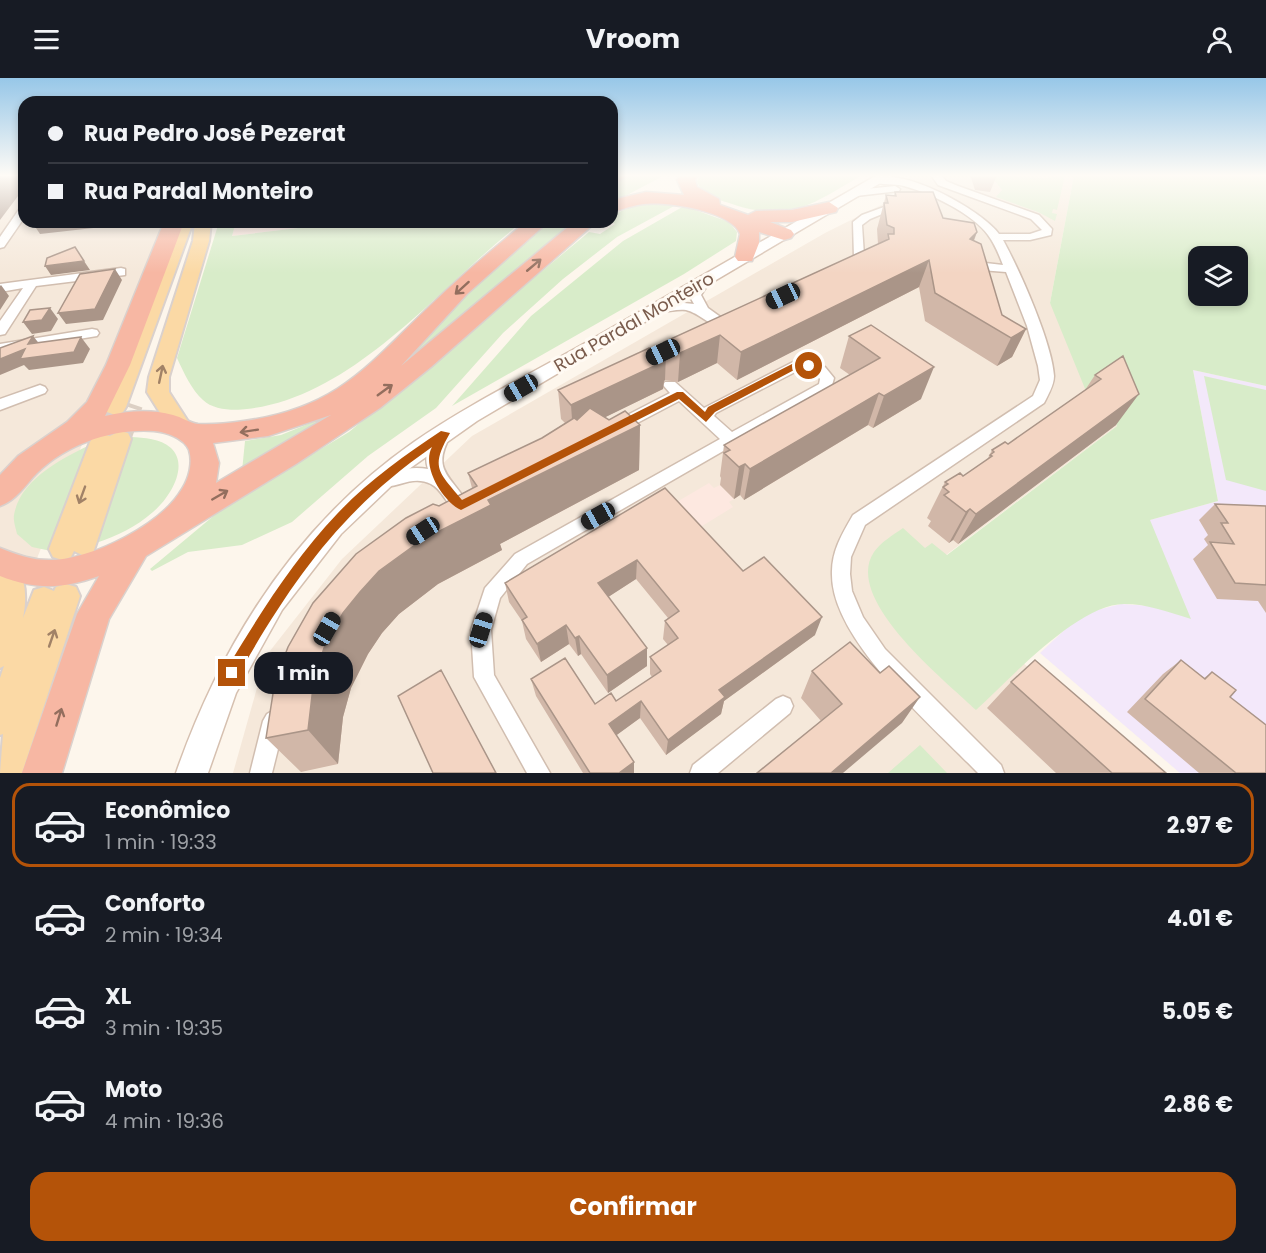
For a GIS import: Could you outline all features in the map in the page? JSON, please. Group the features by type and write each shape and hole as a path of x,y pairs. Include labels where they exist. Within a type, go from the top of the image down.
{"highway":[{"path":"715,207 740,215 778,218 829,208"},
{"path":"723,207 784,234"},
{"path":"740,215 750,228 751,234 745,256"},
{"path":"0,494 39,457 76,429 98,407 107,392 159,256 184,228"},
{"path":"39,457 82,433 118,423 151,420 186,430 230,434 277,426 304,418 342,400 380,372 448,300 531,228"},
{"path":"0,564 26,573 61,573 102,562 134,548 358,410 436,349 579,228"},
{"path":"170,524 186,506 198,486 205,463 201,446 186,430"},
{"path":"42,773 94,614 134,548"}],"main road":[{"path":"124,406 187,228"},
{"path":"186,430 158,392 159,377 201,241 192,228"},
{"path":"73,547 111,440"},
{"path":"0,564 10,579 12,604 0,654"},
{"path":"0,719 55,597 5,773"}],"street":[{"path":"859,258 857,224 866,217 891,207"},
{"path":"956,207 977,218 995,237 1039,344 1048,379 1039,399 859,520 846,540 841,560 841,579 846,602 865,639 878,656 993,773"},
{"path":"995,237 1029,237 1047,233 1047,229 1035,216 1010,207"},
{"name":"Rua Pardal Monteiro","path":"192,773 232,673 267,613 308,554 373,486 445,433 829,208"},
{"path":"0,245 18,221"},
{"path":"968,265 1009,269"},
{"path":"0,288 121,272"},
{"path":"705,280 695,295 698,304 714,323"},
{"path":"0,331 32,283"},
{"path":"655,309 689,306 714,323 737,317"},
{"path":"0,348 92,333"},
{"path":"539,773 484,677 481,630 492,594 521,559 826,386 827,378 820,370 795,366 711,409 706,418"},
{"path":"0,405 40,390"},
{"path":"597,437 675,390 732,441"},
{"path":"445,433 433,453 432,465 439,480 461,506"},
{"path":"0,477 39,457"},
{"path":"373,486 401,474 419,473 439,480"},
{"path":"442,518 482,495"},
{"path":"261,773 271,725 282,705"},
{"path":"701,773 783,706"}],"shaded area":[{"path":"0,207 18,207 18,228 170,228 130,323 0,652"},
{"path":"876,207 1068,207 1050,303 1103,387 1117,426 946,555 926,578 1149,773 233,773 266,656 342,559 472,436 825,233"},
{"path":"234,228 299,228 232,236"},
{"path":"1193,370 1266,386 1266,773 1180,773 1040,653 1071,624 1093,611 1121,604 1151,606 1150,520 1218,501"},
{"path":"709,483 714,488 720,485 734,499 729,502 733,507 694,531 670,506"}],"green space":[{"path":"630,207 672,207 617,237 563,279 503,333 436,408 368,456 292,522 242,545 188,552 152,571 150,569 223,508 349,432 589,232 600,234 609,228 618,228 618,212"},
{"path":"682,207 688,207 729,222 737,232 736,241 684,274 452,406 531,316 623,241"},
{"path":"745,207 799,207 782,211"},
{"path":"1025,207 1058,207 1057,210 1053,209 1052,213 1057,214 1055,221"},
{"path":"1068,207 1266,207 1266,386 1193,370 1218,501 1150,520 1191,619 1141,605 1124,604 1106,607 1066,629 976,710 923,660 902,638 885,615 872,593 868,571 874,552 903,528 925,548 932,543 947,555 1117,426 1103,388 1088,396 1050,303"},
{"path":"217,228 234,228 232,236 299,228 515,228 394,335 360,361 324,384 286,400 247,409 218,408 199,396 191,386 177,358"},
{"path":"543,228 575,228 355,407 242,471 245,441 281,435 339,408 467,290"},
{"path":"1204,376 1266,390 1266,491 1226,480"},
{"path":"131,437 157,440 171,448 176,455 178,473 171,491 147,517 126,530 96,543"},
{"path":"92,444 51,551 32,547 17,534 14,517 18,502 34,480 44,471"},
{"path":"920,745 947,773 888,773"}],"building":[{"path":"885,207 939,207 943,218 974,223 977,232 970,239 981,244 1002,315 1026,329 1011,338 935,293 929,260 741,352 720,335 680,353 666,352 662,357 665,361 571,405 558,390 649,348 662,350 666,345 664,342 889,239 888,234 894,234 894,228 887,225"},
{"path":"75,247 84,261 45,266 47,258"},
{"path":"115,269 95,309 58,313 80,274"},
{"path":"50,308 42,320 23,322 30,310"},
{"path":"871,325 934,367 884,396 879,393 750,469 745,464 739,467 724,453 730,450 724,445 880,358 849,336"},
{"path":"33,336 28,344 81,337 74,352 20,359 25,349 0,359 0,348"},
{"path":"1123,356 1139,394 976,514 970,509 966,512 944,495 949,492 943,487 948,484 945,482 960,473 963,476 992,456 990,455 994,452 992,450 1005,442 1008,444 1101,379 1095,375"},
{"path":"590,408 609,420 625,411 640,425 488,500 491,505 422,540 379,571 343,613 324,648 314,679 308,730 266,738 275,681 288,647 313,603 356,554 406,518 433,504 439,506 477,486 468,473 542,438 574,418 577,420"},
{"path":"665,488 743,571 764,557 822,617 719,690 725,697 668,740 641,701 609,724 634,762 619,773 590,773 531,679 565,658 595,704 611,693 616,701 661,671 650,657 678,638 665,621 679,611 637,560 598,583 647,648 607,675 579,636 575,638 566,625 537,644 522,620 527,617 505,583"},
{"path":"1215,504 1266,506 1266,585 1235,583 1210,542 1234,544 1221,523 1228,523"},
{"path":"850,642 880,673 889,666 920,697 831,773 757,773 842,704 812,671"},
{"path":"1035,660 1166,773 1112,773 1011,682"},
{"path":"1181,660 1205,679 1212,672 1236,690 1230,697 1266,725 1266,773 1236,773 1145,699"},
{"path":"441,670 496,773 433,773 398,696"}],"tunnel":[{"path":"120,439 132,404"}],"route":[{"path":"232,673 276,598 308,554 373,486 402,462 445,433 433,453 432,465 439,480 461,506 680,394 706,418 711,409 795,366 809,366"}]}
